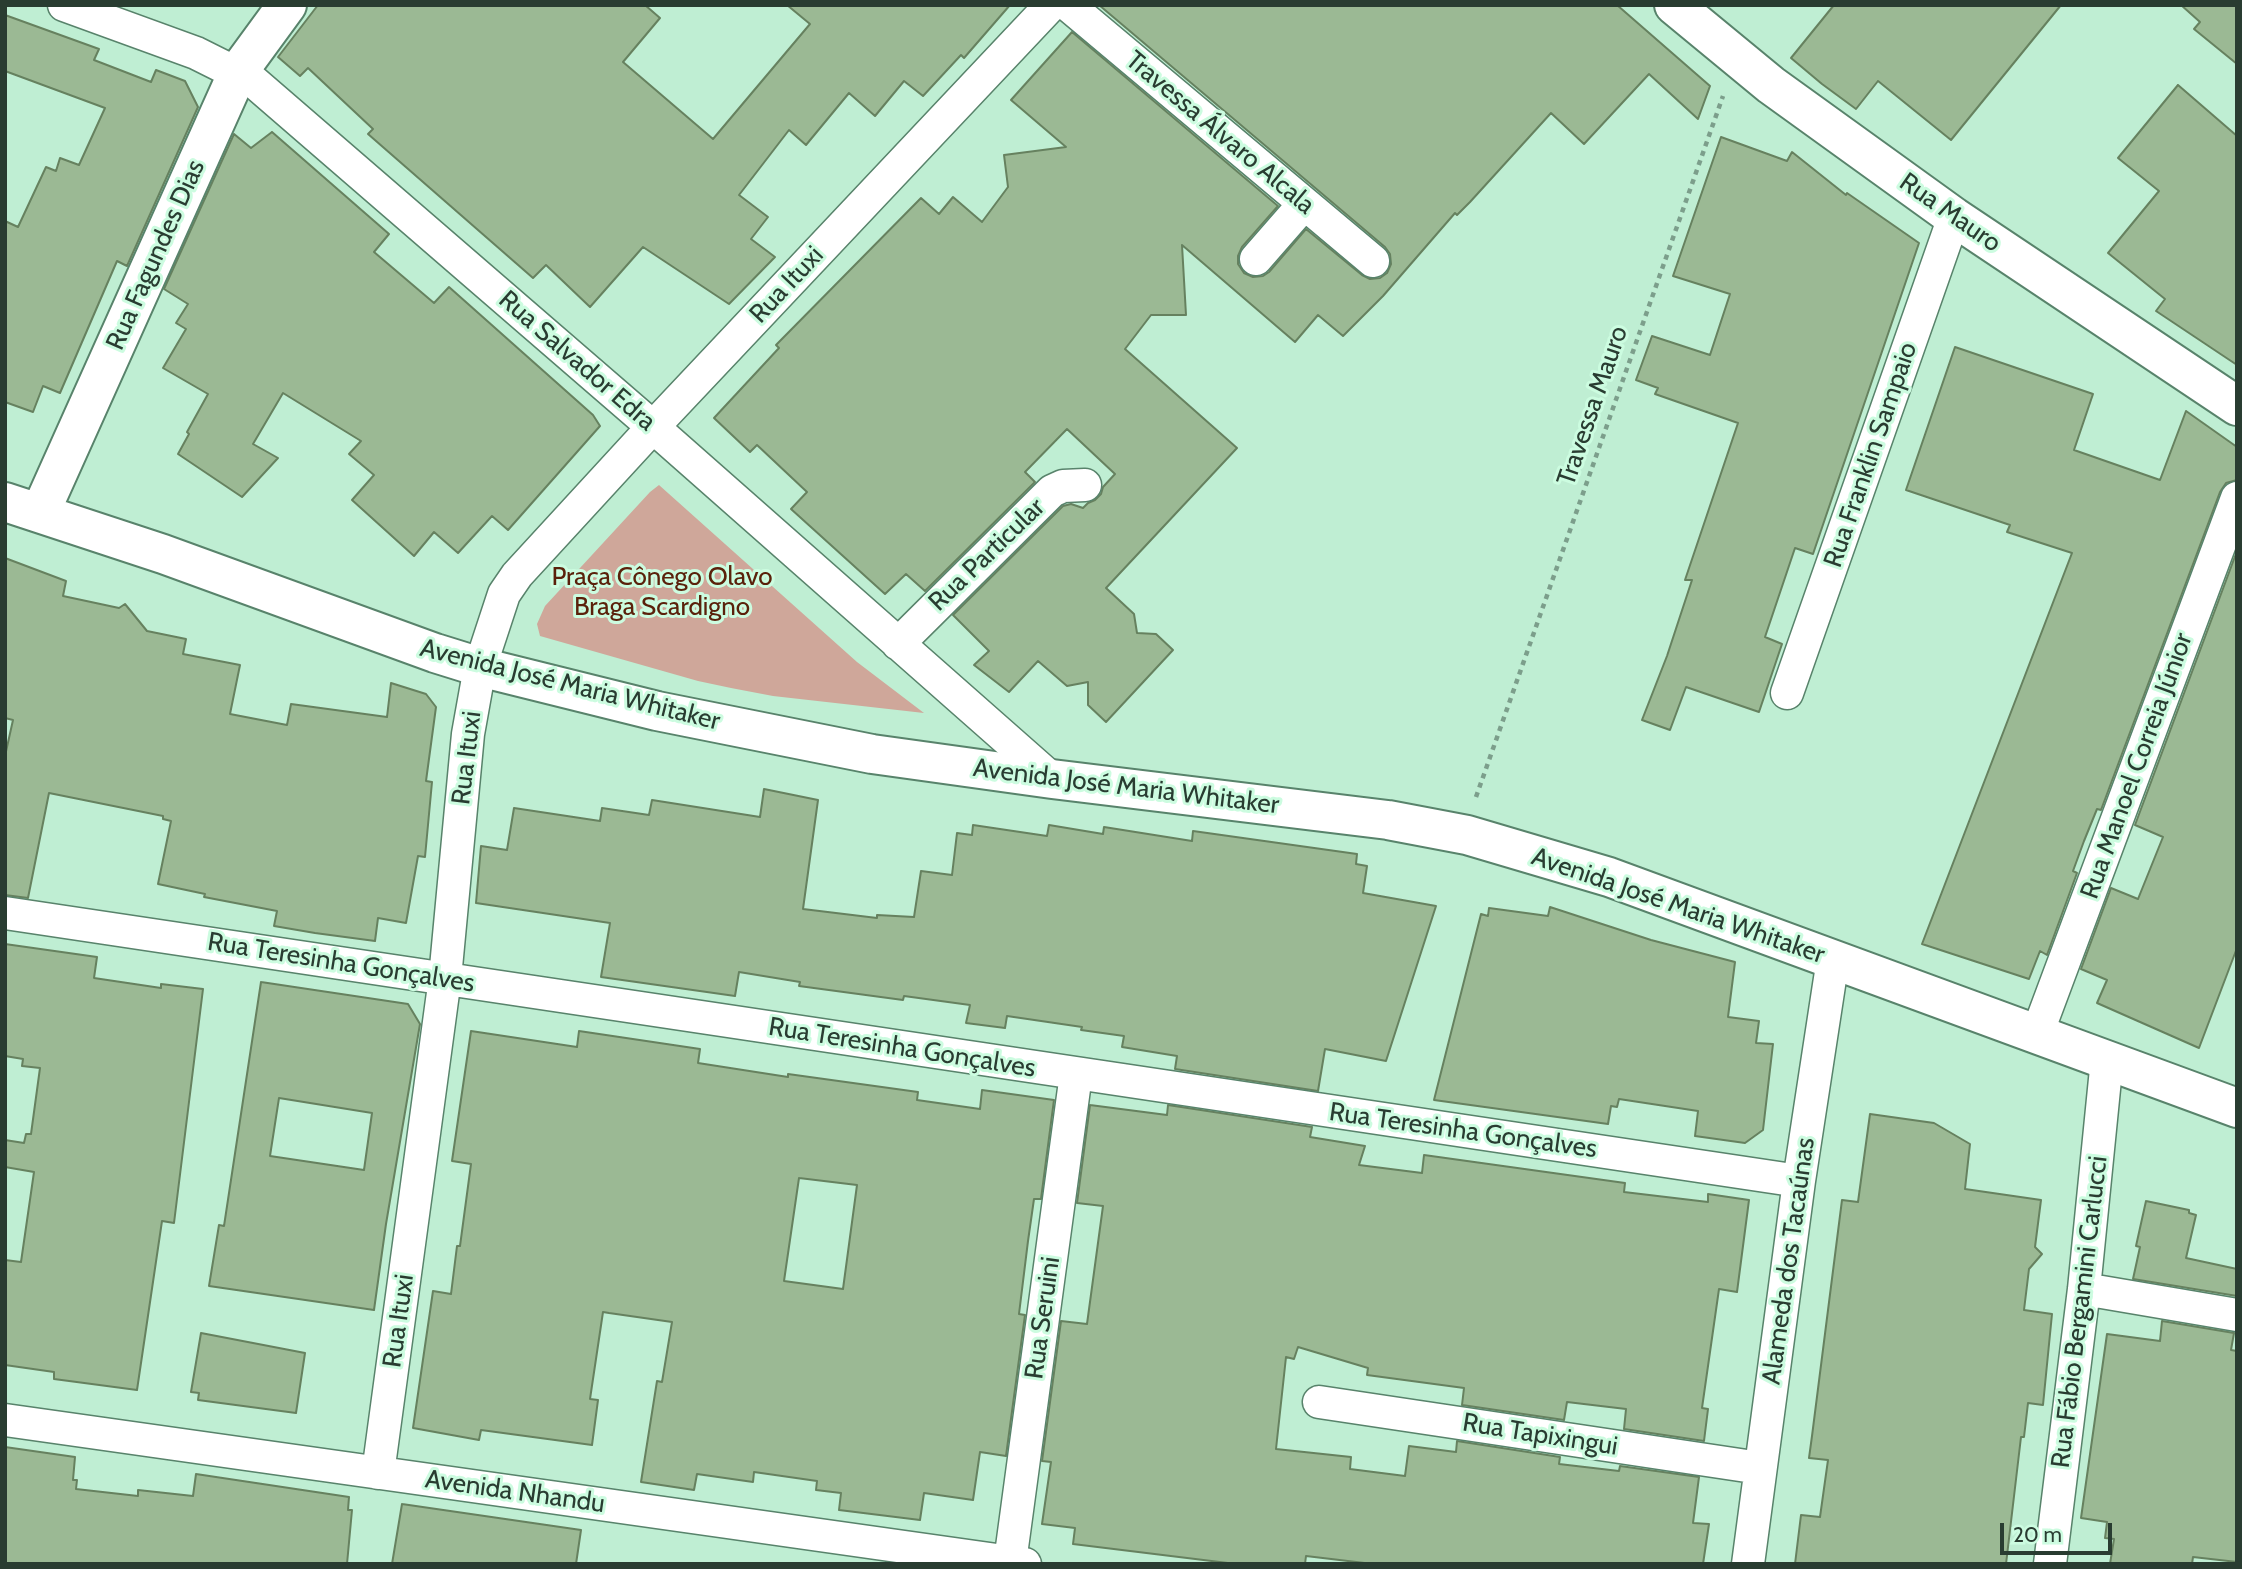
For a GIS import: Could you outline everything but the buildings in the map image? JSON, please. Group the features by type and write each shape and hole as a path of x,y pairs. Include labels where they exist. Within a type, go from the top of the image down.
{"street":[{"name":"Rua Salvador Edra","path":"64,5 196,53 238,72 272,98 653,427 1052,779"},
{"name":"Rua Fagundes Dias","path":"23,507 238,72 287,5"},
{"name":"Rua Ituxi","path":"378,1473 445,978 468,734 480,667 498,609 510,583 653,427 1051,5"},
{"name":"Travessa Álvaro Alcala","path":"1068,5 1373,261"},
{"name":"Rua Mauro","path":"1674,5 1736,58 1954,218 2237,406"},
{"path":"1256,258 1304,204"},
{"name":"Rua Franklin Sampaio","path":"1787,693 1954,218"},
{"name":"Rua Particular","path":"898,644 1052,491 1063,486 1085,485"},
{"name":"Rua Manoel Correia Júnior","path":"2037,1034 2237,498"},
{"name":"Avenida José Maria Whitaker","path":"23,507 480,667 657,711 832,746 1052,779 1388,820 1467,835 1609,877 2237,1108"},
{"name":"Rua Teresinha Gonçalves","path":"5,913 1799,1181"},
{"name":"Alameda dos Tacaúnas","path":"1748,1564 1799,1181 1833,959"},
{"name":"Rua Fábio Bergamini Carlucci","path":"2050,1564 2084,1289 2106,1059"},
{"name":"Rua Seruini","path":"1018,1563 1076,1074"},
{"path":"2084,1289 2237,1315"},
{"name":"Rua Tapixingui","path":"1319,1402 1760,1468"},
{"name":"Avenida Nhandu","path":"5,1420 1018,1563"}],"path":[{"name":"Travessa Mauro","path":"1486,767 1736,58"}],"green space":[{"name":"Praça Cônego Olavo Braga Scardigno","path":"659,485 857,662 924,713 773,696 731,688 540,636 537,624 545,606"}]}
